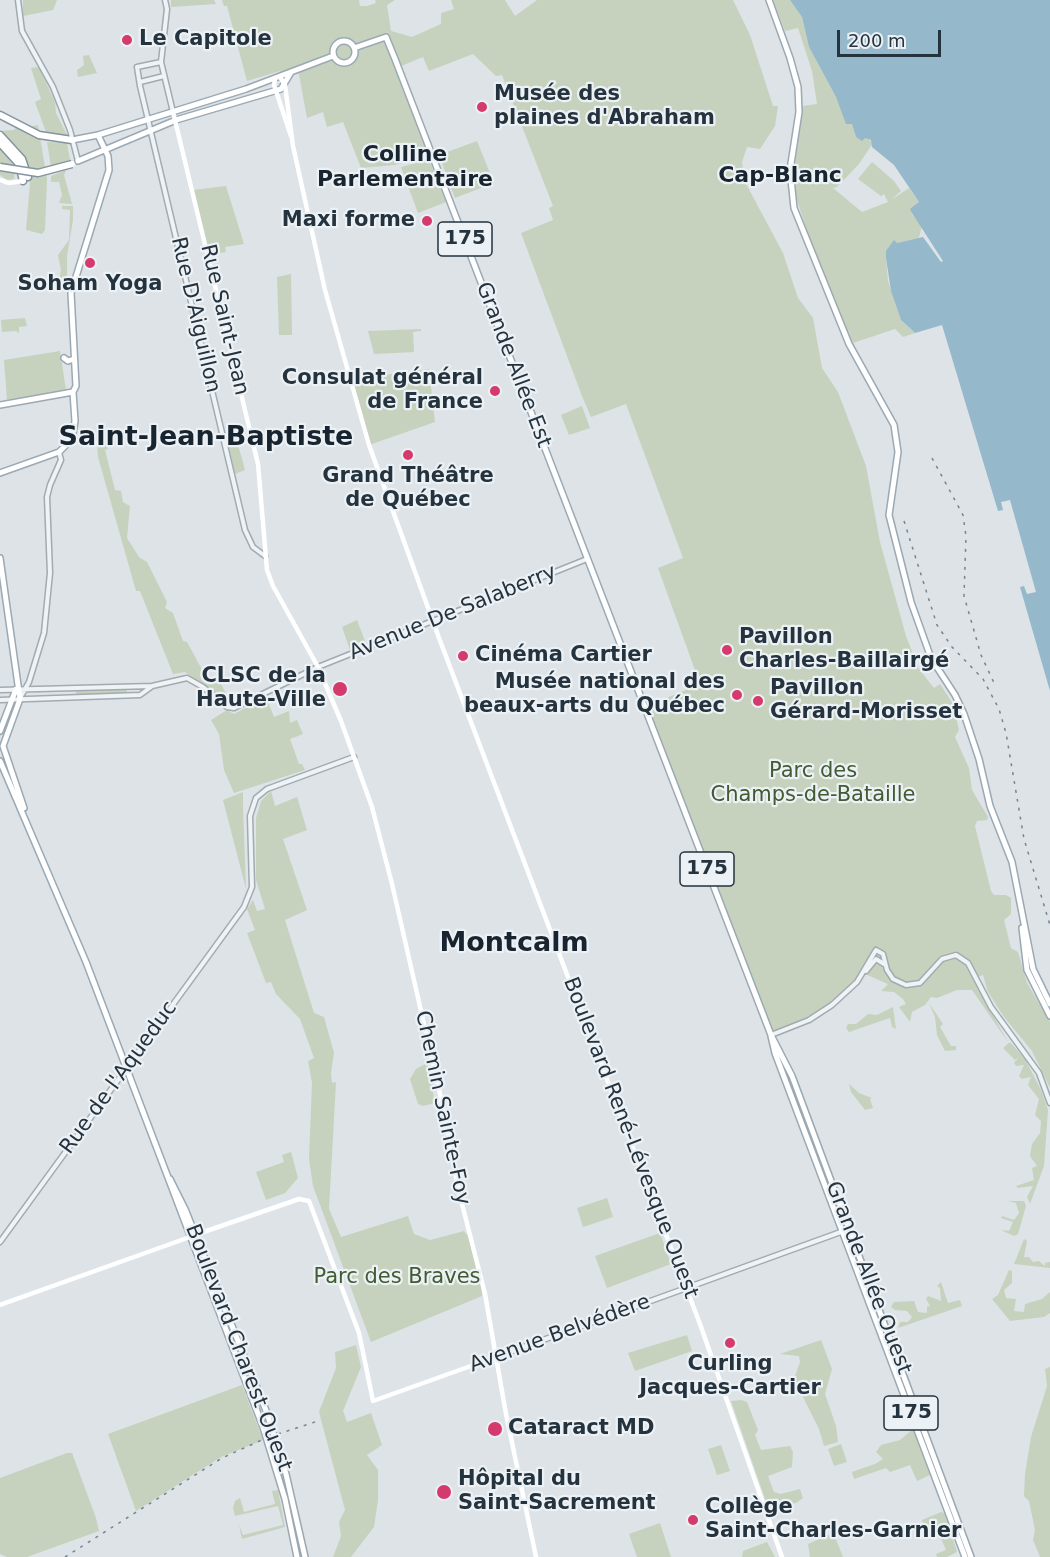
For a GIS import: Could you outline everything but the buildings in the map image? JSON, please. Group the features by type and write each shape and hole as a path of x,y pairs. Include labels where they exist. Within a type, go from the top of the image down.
{"highway":[{"path":"0,115 31,133 71,140"},
{"path":"0,135 22,159 25,179"},
{"path":"0,142 19,164 25,179"},
{"path":"0,167 38,173 75,162"}],"main road":[{"path":"769,0 798,87 799,112 790,170 794,208 846,337 894,424 898,452 889,510 900,563 926,647 964,714 980,759 990,806 1012,862 1033,969 1050,1004"},
{"name":"Grande Allée Est","path":"354,48 386,37 587,558"},
{"name":"175","path":"339,42 349,43 354,48 353,58 348,62 338,61 333,56 334,46 339,42"},
{"name":"175","path":"71,140 98,135 173,112 278,78 333,56"},
{"path":"75,162 150,129 276,91 285,85 291,72"},
{"path":"278,78 285,85 292,123 292,139"},
{"path":"278,78 276,91 292,139"},
{"name":"Rue Saint-Jean","path":"173,112 262,481 265,556 273,586 318,668"},
{"path":"0,473 60,452 69,446 74,432 73,392 76,386 71,293 108,181 109,165 98,135"},
{"name":"Boulevard René-Lévesque Ouest","path":"292,139 326,290 369,445 433,621 687,1288 782,1557"},
{"path":"0,180 9,183 25,179"},
{"path":"63,358 68,361 74,359"},
{"path":"0,405 73,392"},
{"path":"0,558 16,689 20,699"},
{"name":"Grande Allée Ouest","path":"587,558 771,1035 792,1076 971,1557"},
{"name":"Chemin Sainte-Foy","path":"318,668 355,757 372,807 395,895 441,1097 460,1197 485,1294 536,1557"},
{"path":"0,731 16,689"},
{"name":"Boulevard Charest Ouest","path":"20,699 3,741 1,761 26,816 275,1438 304,1557"},
{"path":"1022,921 1022,943 1027,970 1050,1016"},
{"name":"Grande Allée Ouest","path":"771,1035 772,1044 965,1557"},
{"name":"Avenue Belvédère","path":"193,1236 306,1198 359,1333 373,1401 496,1357"},
{"path":"0,1305 193,1236"},
{"name":"Boulevard Charest Ouest","path":"193,1236 263,1427 285,1499 297,1557"},
{"path":"913,1418 919,1416"}],"street":[{"path":"18,0 22,31 52,87 71,140 75,162"},
{"name":"Rue Saint-Jean","path":"165,0 167,9 161,62 173,112"},
{"name":"Rue D'Aiguillon","path":"161,62 137,67 140,82 245,530 253,547 265,556"},
{"path":"140,82 164,76"},
{"path":"20,699 40,651 47,611 50,560 47,497 61,460 60,452"},
{"name":"Avenue De Salaberry","path":"152,686 177,678 189,678 232,709 318,668 587,558"},
{"path":"0,690 152,686"},
{"path":"0,700 140,695 152,686"},
{"name":"Rue de l'Aqueduc","path":"0,1242 239,915 252,892 250,816 253,803 261,793 355,757"},
{"path":"861,977 876,950 883,954 885,965 893,979 911,986 923,980 945,957 956,956 966,960 991,1007 1039,1073 1050,1104"},
{"path":"771,1035 821,1013 843,997 876,959 885,965"},
{"name":"Avenue Belvédère","path":"496,1357 849,1229"}],"green space":[{"path":"23,0 57,0 53,10 23,16"},
{"path":"171,0 214,0 216,4 171,7"},
{"name":"Parc des Champs-de-Bataille","path":"222,0 359,0 360,6 367,6 376,3 375,0 395,0 387,5 391,31 412,37 441,24 441,13 454,9 451,0 505,0 515,16 537,0 733,0 750,35 773,106 778,106 775,126 760,149 747,147 742,162 744,180 783,253 798,298 813,318 822,368 838,392 866,466 880,542 906,636 919,669 934,688 940,684 953,704 959,730 955,737 969,768 972,790 988,817 987,820 977,821 975,826 991,891 994,895 1006,895 1011,898 1011,914 1004,920 1011,948 1018,952 1027,983 1050,1022 1050,1088 1032,1051 1004,1017 988,992 983,975 975,978 978,989 1008,1042 972,990 957,990 937,998 931,997 925,1005 912,1012 910,1022 899,1007 906,1004 903,999 894,992 881,991 888,984 865,974 835,1005 770,1034 645,707 700,684 658,568 683,558 626,404 591,417 582,396 521,233 553,220 549,208 553,206 502,75 496,76 473,54 429,71 423,57 399,67 433,154 395,165 361,168 343,122 327,127 323,112 307,118 298,69 282,75 280,71 247,81 227,6 224,6"},
{"path":"773,0 790,0 797,9 802,17 809,47 836,97 847,124 852,124 856,137 867,138 873,143 859,164 837,187 833,188 862,212 888,202 884,194 881,196 858,179 872,162 894,181 901,191 891,200 909,188 919,202 912,214 922,225 919,238 897,243 886,258 888,281 901,320 915,333 903,337 895,329 853,343 845,326 809,237 794,191 793,167 803,106 817,104 812,71 798,28 785,31"},
{"path":"89,55 97,73 78,77 77,70 84,65 83,56"},
{"path":"39,67 55,102 56,113 69,139 47,135 35,102 41,99 31,68"},
{"path":"19,123 29,127 38,125 47,179 45,230 42,234 26,230 30,184 28,168 18,148 0,131 14,130"},
{"path":"477,141 494,183 455,198 439,155"},
{"path":"47,142 67,143 70,160 51,167"},
{"path":"0,147 16,168 14,179 7,180 0,175"},
{"path":"426,160 430,162 446,202 418,213 401,167"},
{"path":"66,170 64,175 72,204 59,203 62,195 59,182 51,182 51,176"},
{"path":"226,186 244,244 225,247 226,252 209,255 193,190"},
{"path":"62,206 73,206 73,220 67,256 67,278 59,281 61,270 58,255 69,240 70,210 62,209"},
{"path":"291,274 292,335 279,335 277,277"},
{"path":"25,318 27,326 19,327 19,333 16,331 2,332 1,320"},
{"path":"421,329 421,331 413,332 414,352 374,354 368,331"},
{"path":"60,351 66,390 7,400 4,360"},
{"path":"429,369 435,422 369,445 349,380"},
{"path":"582,406 590,428 569,435 561,415"},
{"path":"96,427 105,433 108,449 105,450 115,490 121,491 123,502 130,506 127,538 139,557 147,562 167,602 165,608 173,613 183,641 187,642 205,675 219,680 232,705 227,704 185,672 173,674 140,591 136,591 98,457"},
{"path":"236,437 245,470 235,474 227,439"},
{"path":"357,620 366,644 350,650 342,627"},
{"path":"127,688 127,694 76,695 76,689"},
{"path":"266,697 274,717 289,711 290,723 297,720 303,734 290,739 299,764 302,764 305,770 234,793 224,770 219,734 211,720 227,710 234,714"},
{"name":"Parc des Braves","path":"271,791 275,806 297,797 307,830 283,839 307,910 285,920 314,1013 324,1017 334,1053 331,1073 332,1083 336,1082 329,1209 341,1237 408,1216 414,1234 430,1240 464,1231 472,1242 481,1279 482,1296 371,1342 313,1186 309,1159 312,1083 308,1061 314,1058 300,1019 276,994 271,982 266,983 247,933 255,930 247,909 253,900 257,911 265,909 256,880 256,818 261,801"},
{"path":"243,792 243,807 246,889 223,800"},
{"path":"929,1003 943,1024 940,1027 951,1046 956,1046 956,1050 945,1051 937,1035 935,1017"},
{"path":"893,1007 896,1029 892,1027 890,1018 849,1032 846,1028 848,1024 856,1024 868,1014 877,1015"},
{"path":"1010,1042 1025,1059 1041,1090 1048,1110 1044,1166 1030,1204 1027,1197 1033,1186 1018,1188 1016,1186 1034,1180 1032,1168 1037,1166 1030,1156 1032,1144 1040,1133 1041,1121 1035,1115 1039,1099 1028,1085 1031,1077 1022,1079 1019,1076 1024,1065 1016,1066 1014,1063 1019,1057 1015,1060 1003,1048"},
{"path":"427,1063 435,1103 423,1106 418,1104 410,1079 416,1069"},
{"path":"849,1084 859,1093 872,1098 870,1099 873,1108 865,1110 851,1092"},
{"path":"291,1152 298,1178 285,1193 266,1200 256,1172 284,1162 282,1155"},
{"path":"607,1198 613,1217 583,1227 577,1208"},
{"path":"1008,1201 1024,1201 1026,1206 1018,1234 1014,1236 1001,1230 1009,1231 1013,1222 1001,1218 1002,1216 1014,1220 1019,1213 1016,1203"},
{"path":"660,1233 671,1264 607,1288 595,1256"},
{"path":"1024,1239 1027,1241 1024,1257 1029,1257 1033,1262 1039,1261 1045,1266 1045,1263 1050,1262 1050,1268 1014,1264"},
{"path":"1009,1270 1012,1271 1012,1283 1004,1290 1006,1298 1016,1299 1014,1311 1024,1312 1025,1304 1042,1299 1050,1292 1050,1313 1044,1317 1010,1321 992,1299 998,1295"},
{"path":"941,1282 948,1303 960,1300 962,1306 898,1328 900,1322 908,1322 912,1317 907,1311 895,1310 891,1307 894,1302 914,1301 918,1312 927,1313 927,1307 930,1306 926,1299 928,1296 941,1301 940,1288 937,1286"},
{"path":"687,1335 692,1351 635,1371 628,1353"},
{"path":"821,1340 832,1369 825,1394 836,1426 838,1442 824,1446 819,1429 794,1379 800,1362 799,1356 780,1354"},
{"path":"356,1345 361,1367 343,1411 347,1422 371,1413 382,1445 367,1455 378,1470 378,1500 374,1527 351,1557 333,1557 341,1536 339,1522 345,1510 319,1412 336,1368 335,1352"},
{"path":"1050,1367 1050,1557 1040,1557 1033,1540 1035,1530 1029,1501 1024,1496 1025,1474 1031,1437 1047,1386 1045,1369"},
{"path":"242,1385 263,1440 221,1457 136,1511 108,1434"},
{"path":"731,1401 747,1402 758,1430 755,1435 761,1450 790,1446 793,1452 792,1467 768,1476 774,1492 781,1494 800,1489 803,1498 779,1510 778,1517 772,1519"},
{"path":"913,1429 930,1475 917,1481 910,1465 890,1472 886,1468 854,1479 852,1472 883,1459 876,1452 881,1445 900,1440"},
{"path":"841,1444 847,1462 834,1466 828,1449"},
{"path":"721,1445 730,1471 717,1475 708,1449"},
{"path":"72,1453 99,1531 27,1557 7,1557 0,1554 0,1478"},
{"path":"278,1490 285,1527 242,1539 239,1525 243,1535 283,1525 278,1506 235,1516 233,1508 235,1501 240,1498 244,1512 275,1504 272,1491"},
{"path":"941,1512 945,1513 957,1552 947,1557 937,1557 936,1554 946,1550 940,1536 929,1540 922,1520"},
{"path":"660,1523 671,1557 637,1557 629,1534"},
{"path":"828,1535 835,1537 843,1557 810,1557 808,1544"},
{"path":"767,1542 775,1557 742,1557 743,1551"}],"water":[{"path":"790,0 1050,0 1050,691 1020,587 1024,586 1027,594 1036,592 1010,500 1001,502 1003,510 998,511 942,325 915,333 901,320 891,291 886,251 894,240 897,243 923,237 941,262 943,261 912,213 910,209 919,202 894,165 872,147 871,140 865,138 862,141 856,137 852,124 846,124 836,97 809,47 802,17"}],"railway":[{"path":"932,458 963,515 966,536 964,596 981,655 995,685"},
{"path":"904,521 937,625 952,647 983,679 999,709 1006,733 1024,839 1050,925"},
{"path":"278,1434 315,1422"},
{"path":"65,1557 222,1458 264,1439"}],"place":[{"name":"Le Capitole","path":"127,40"},
{"name":"Musée des plaines d'Abraham","path":"482,107"},
{"name":"Maxi forme","path":"427,221"},
{"name":"Soham Yoga","path":"90,263"},
{"name":"Consulat général de France","path":"495,391"},
{"name":"Grand Théâtre de Québec","path":"408,455"},
{"name":"Pavillon Charles-Baillairgé","path":"727,650"},
{"name":"Cinéma Cartier","path":"463,656"},
{"name":"CLSC de la Haute-Ville","path":"340,689"},
{"name":"Musée national des beaux-arts du Québec","path":"737,695"},
{"name":"Pavillon Gérard-Morisset","path":"758,701"},
{"name":"Curling Jacques-Cartier","path":"730,1343"},
{"name":"Cataract MD","path":"495,1429"},
{"name":"Hôpital du Saint-Sacrement","path":"444,1492"},
{"name":"Collège Saint-Charles-Garnier","path":"693,1520"}],"district":[{"name":"Colline Parlementaire","path":"405,168"},
{"name":"Cap-Blanc","path":"780,176"},
{"name":"Saint-Jean-Baptiste","path":"206,438"},
{"name":"Montcalm","path":"514,944"}]}
